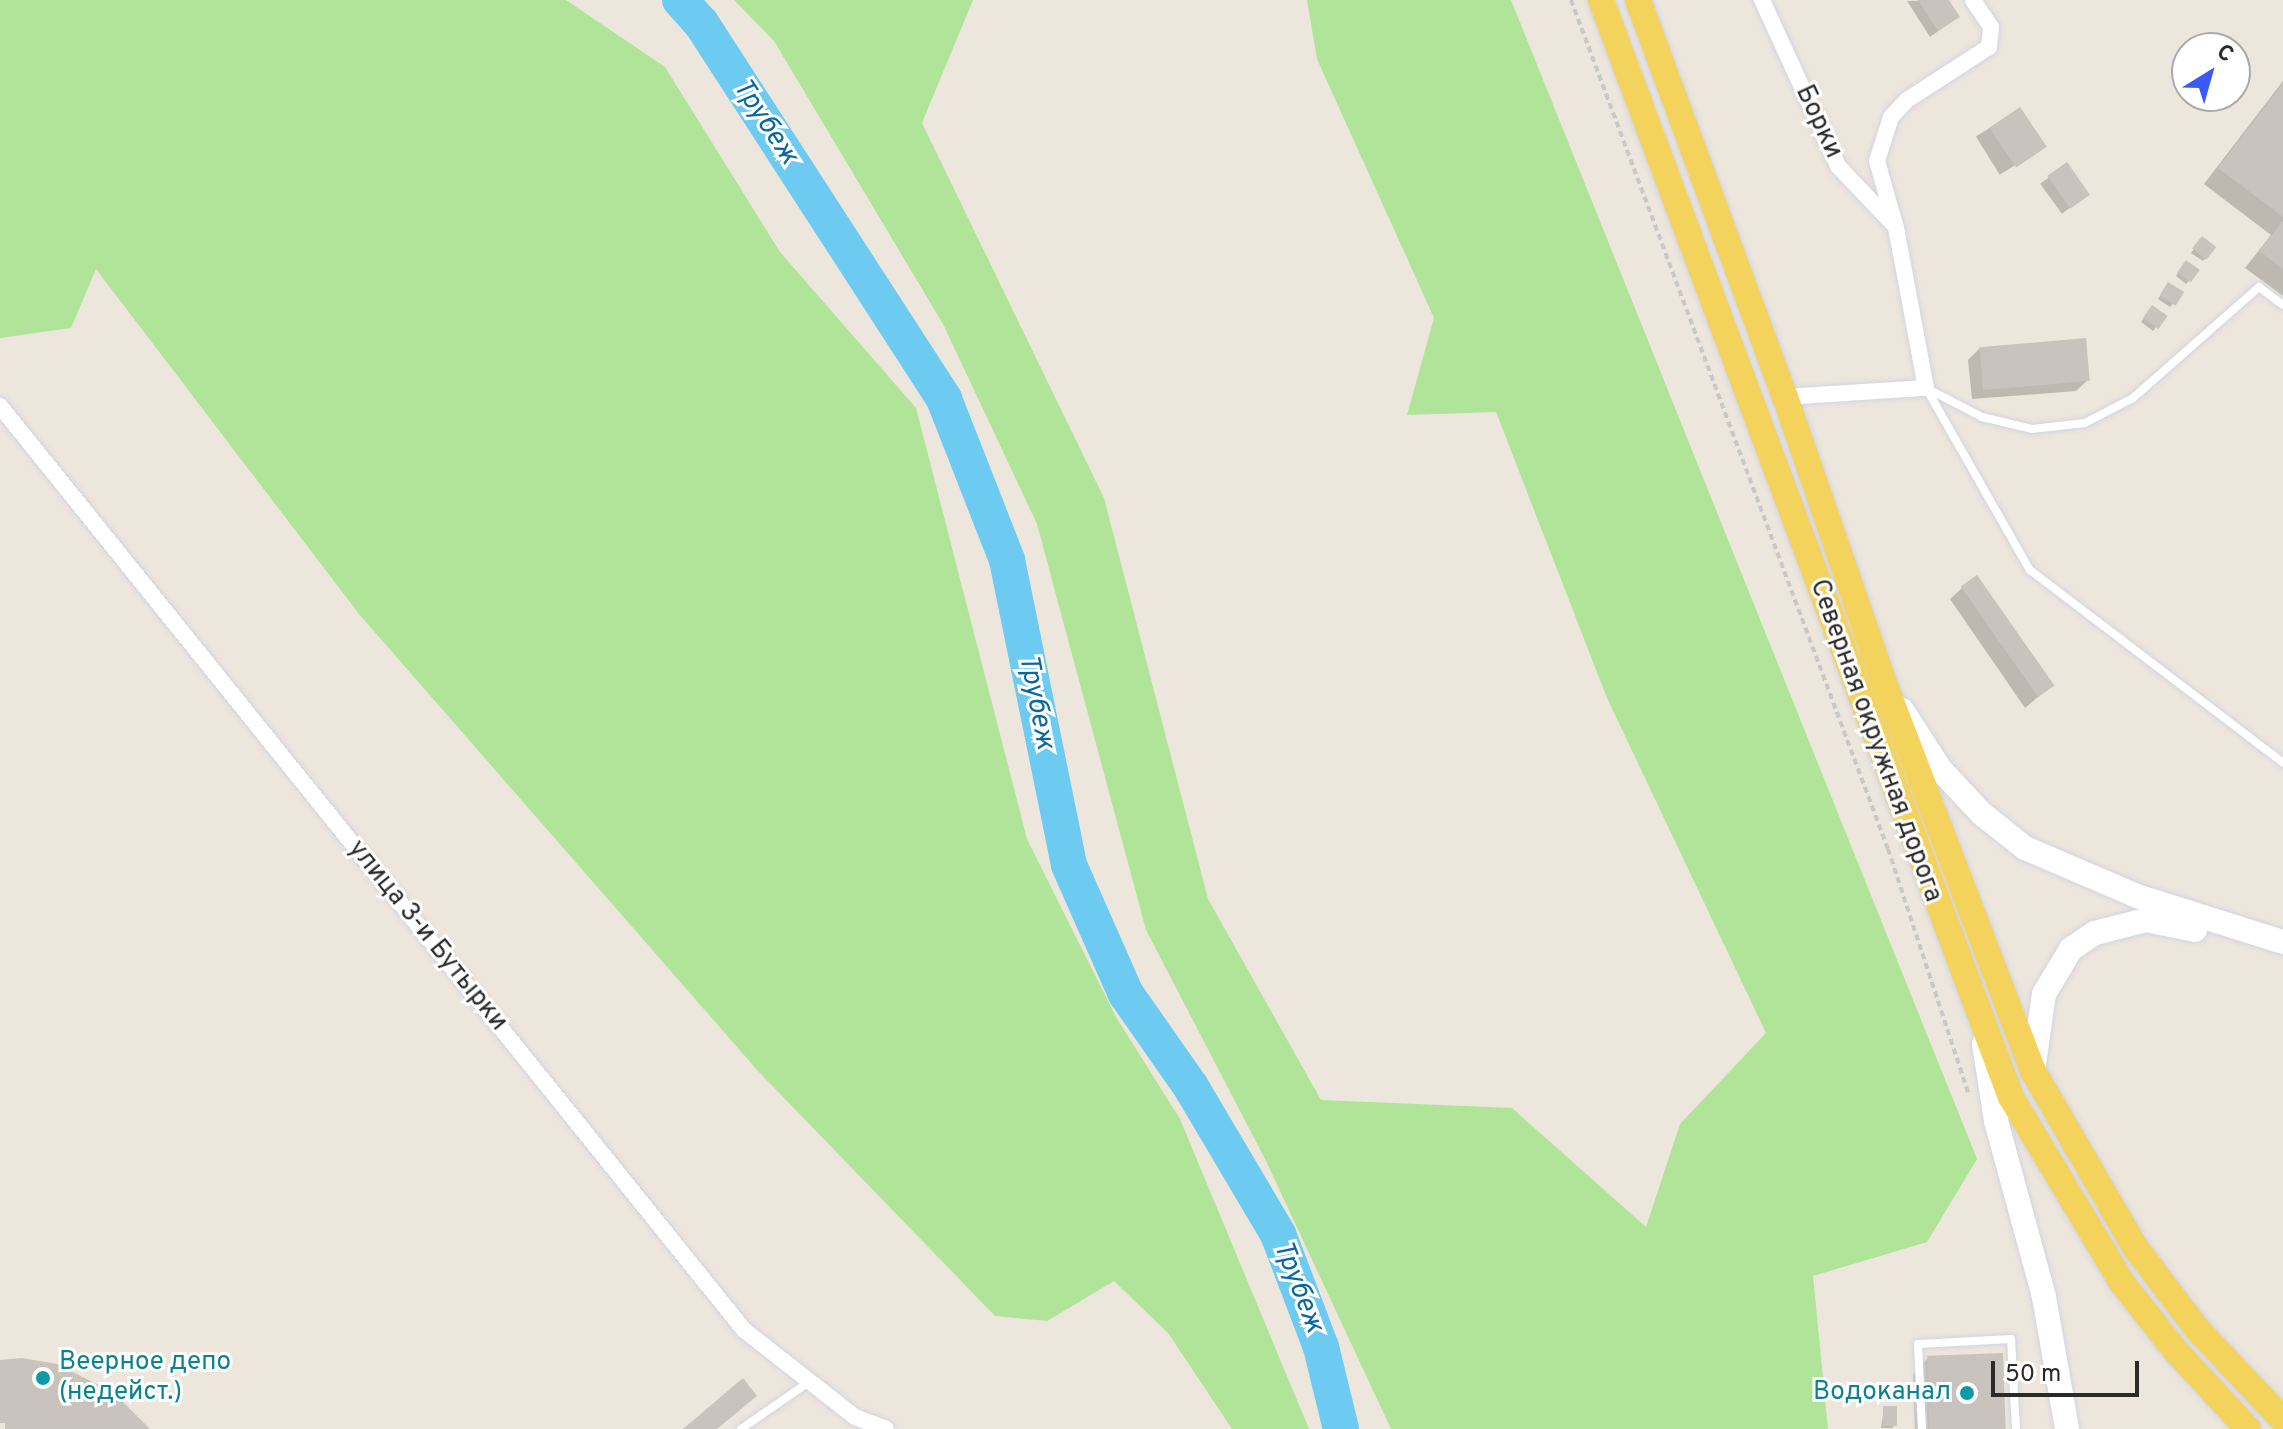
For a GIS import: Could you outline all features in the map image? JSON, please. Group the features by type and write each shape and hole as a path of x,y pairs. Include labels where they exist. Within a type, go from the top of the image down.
{"main road":[{"name":"Северная окружная дорога","path":"1601,0 1981,1026 2011,1097 2084,1226 2176,1351 2248,1429"},
{"name":"Северная окружная дорога","path":"1638,0 1785,397 1884,683 2033,1071 2135,1247 2197,1329 2281,1418"},
{"path":"1884,683 1940,769 1982,814 2025,848 2137,896 2283,942"},
{"path":"2033,1071 2044,994 2071,949 2095,933 2146,920 2174,924 2283,958"},
{"path":"1981,1026 1996,1121 2027,1221 2067,1429"}],"street":[{"name":"Борки","path":"1762,0 1838,166 1896,228"},
{"path":"1785,397 1926,388 1896,228 1880,180 1880,140 1891,117 1907,100 1989,47 1991,27 1973,0"},
{"name":"улица 3-и Бутырки","path":"0,406 744,1330 855,1417 886,1429"}],"lane":[{"path":"1926,388 1982,417 2032,429 2085,423 2133,398 2259,287 2283,305"},
{"path":"1926,388 2030,570 2283,763"},
{"path":"1922,1429 1918,1344 2011,1339 2016,1429"},
{"path":"741,1429 810,1381"}],"path":[{"path":"1571,0 1888,849 1970,1099"}],"green space":[{"path":"0,0 566,0 665,67 780,252 916,408 1027,839 1116,1017 1180,1119 1309,1429 1232,1429 1168,1333 1114,1281 1047,1321 995,1316 758,1071 359,614 96,269 71,328 0,338"},
{"path":"734,0 973,0 922,123 1104,498 1208,899 1321,1100 1512,1108 1646,1227 1680,1124 1766,1033 1607,698 1496,412 1407,415 1434,318 1317,59 1307,0 1511,0 1977,1159 1927,1242 1813,1276 1828,1429 1391,1429 1266,1161 1146,930 1037,524 943,324 774,41"}],"building":[{"path":"1918,0 1949,0 1960,17 1938,31"},
{"path":"2283,83 2283,217 2218,168"},
{"path":"2020,107 2047,147 2016,167 1989,128"},
{"path":"2067,162 2090,195 2070,209 2047,176"},
{"path":"2283,221 2283,269 2259,251"},
{"path":"2202,236 2216,247 2206,260 2192,249"},
{"path":"2186,260 2200,270 2191,282 2177,272"},
{"path":"2168,282 2184,292 2176,306 2160,296"},
{"path":"2152,305 2168,316 2158,329 2143,318"},
{"path":"2086,338 2090,381 1983,390 1979,347"},
{"path":"1977,575 2054,686 2038,697 1961,586"},
{"name":"Водоканал","path":"2003,1353 2006,1429 1930,1429 1927,1356"},
{"name":"Веерное депо (недейст.)","path":"22,1358 57,1364 114,1393 150,1429 5,1429 5,1423 0,1423 0,1360"},
{"path":"743,1378 757,1396 717,1429 683,1429"},
{"path":"1883,1406 1897,1406 1897,1426 1883,1426"}],"waterway":[{"name":"Трубеж","path":"680,0 701,23 944,399 1007,560 1069,865 1126,994 1191,1087 1278,1234 1321,1347 1341,1429"}],"place":[{"name":"Веерное депо (недейст.)","path":"43,1378"},
{"name":"Водоканал","path":"1967,1393"}]}
